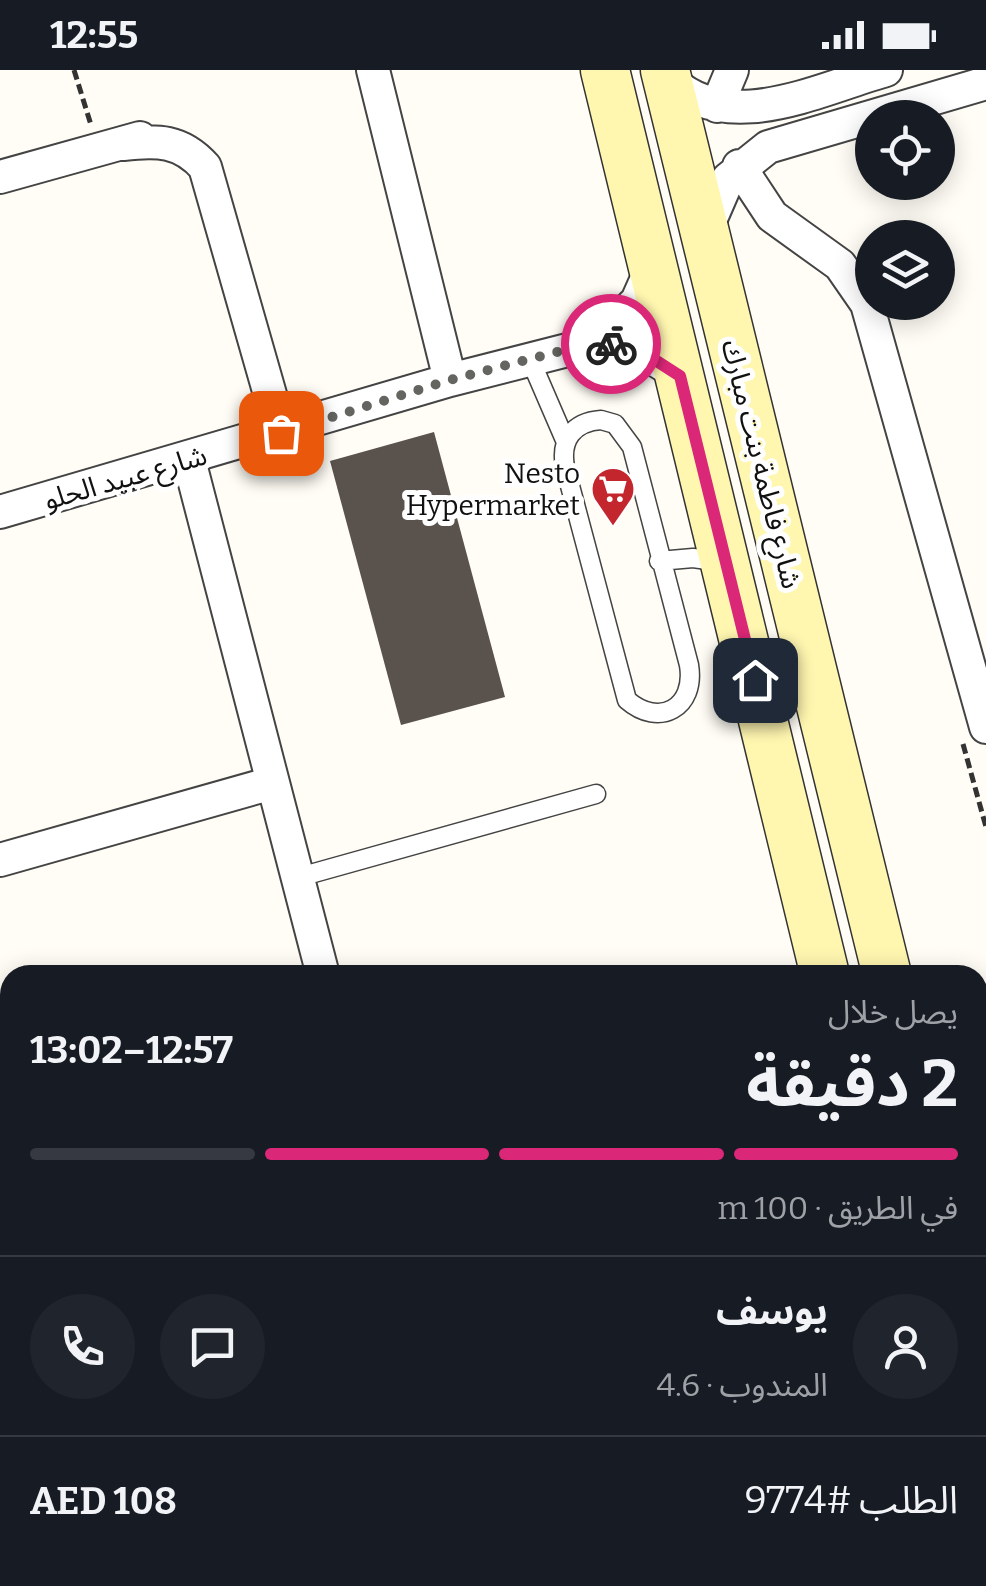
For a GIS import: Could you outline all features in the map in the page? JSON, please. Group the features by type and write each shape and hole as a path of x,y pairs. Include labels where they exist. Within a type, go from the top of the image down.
{"street":[{"path":"373,70 450,380"},
{"name":"شارع فاطمة بنت مبارك","path":"606,70 823,965"},
{"path":"717,106 732,70"},
{"path":"666,73 678,89 717,106 754,107 774,102 818,79 886,70"},
{"name":"شارع فاطمة بنت مبارك","path":"666,73 885,965"},
{"path":"704,232 719,194 739,166 785,141 986,84"},
{"path":"774,102 785,141"},
{"path":"0,177 150,140 182,146 206,167 281,433"},
{"path":"739,166 772,216 840,264 867,304 986,727"},
{"name":"شارع عبيد الحلو","path":"595,342 637,301 653,265"},
{"name":"شارع عبيد الحلو","path":"0,512 189,460 450,380 595,342 641,351 680,376"},
{"path":"189,460 321,965"},
{"path":"0,860 272,783"}],"lane":[{"path":"530,359 565,440 564,467 627,700 640,711 657,716 674,711 686,699 692,682 626,434 615,424 587,421 565,440"},
{"path":"658,562 693,558 727,563"},
{"path":"296,878 596,794"}],"path":[{"path":"74,70 110,147"}],"building":[{"path":"434,432 505,697 401,725 330,461"}],"way so far":[{"path":"281,433 450,380 595,342 611,344"}],"place":[{"name":"Nesto Hypermarket","path":"613,527"}],"route":[{"path":"611,344 641,351 680,376 755,680"}]}
